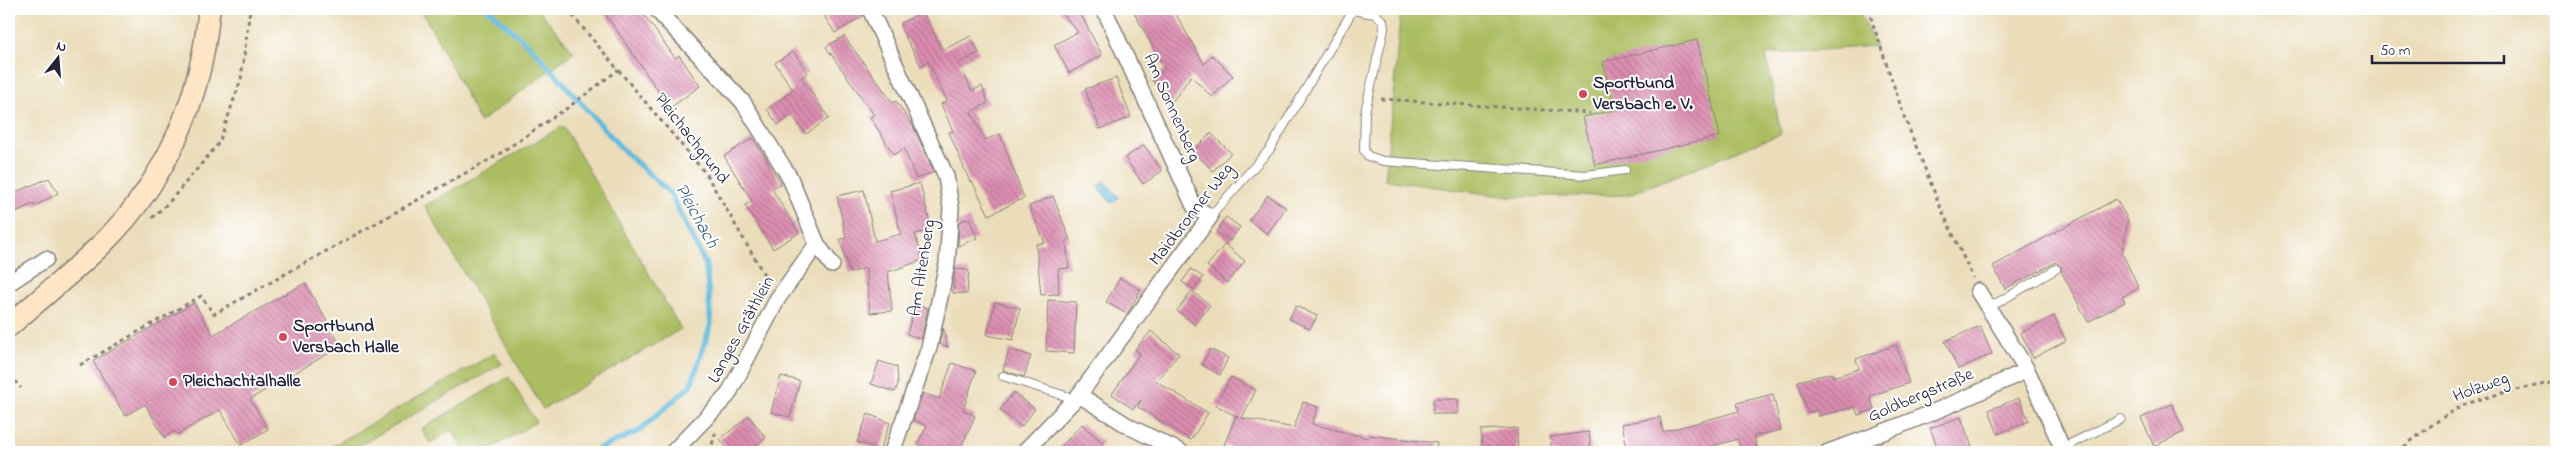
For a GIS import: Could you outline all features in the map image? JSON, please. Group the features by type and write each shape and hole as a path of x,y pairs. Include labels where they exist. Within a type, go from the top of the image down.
{"main road":[{"path":"9,326 104,242 148,189 163,165 194,94 202,58 208,9"}],"street":[{"path":"656,9 743,102 790,178 818,244 832,265"},
{"name":"Am Altenberg","path":"870,9 946,176 951,208 947,264 928,348 892,452"},
{"name":"Am Sonnenberg","path":"1104,9 1194,206 1210,217"},
{"name":"Maidbronner Weg","path":"1024,452 1077,398 1210,217"},
{"name":"Langes Gräthlein","path":"673,452 728,394 778,298 818,244"},
{"path":"9,283 46,259"},
{"path":"1978,291 2027,370 2063,450"},
{"name":"Goldbergstraße","path":"1828,452 1884,433 1966,399 2027,370"},
{"path":"1077,398 1181,452"}],"lane":[{"name":"Maidbronner Weg","path":"1210,217 1270,149 1353,10 1376,12"},
{"path":"1376,12 1383,21 1384,29 1365,112 1364,150 1368,156 1383,162 1586,175 1625,170"},
{"path":"1990,308 2056,269"},
{"path":"1003,376 1077,398"},
{"path":"2063,450 2121,419"}],"path":[{"name":"Pleichachgrund","path":"567,9 706,174 778,298"},
{"path":"1868,9 1904,116 1939,204 1978,291"},
{"path":"80,365 201,296 214,314 496,156 570,106 618,70"},
{"path":"1368,98 1590,113"},
{"path":"9,375 22,388"},
{"path":"2555,382 2556,392"},
{"name":"Holzweg","path":"2398,452 2418,435 2466,405 2516,389 2555,382"}],"green space":[{"path":"419,9 538,9 574,52 480,122 433,31"},
{"name":"Sportbund Versbach e. V.","path":"1401,9 1858,9 1876,46 1766,54 1781,134 1627,195 1509,197 1385,180"},
{"path":"563,126 681,329 543,409 425,206"},
{"path":"495,353 502,364 348,452 322,452"},
{"path":"509,377 536,422 485,452 465,452 452,430 430,443 421,429"}],"water":[{"path":"1104,180 1119,197 1114,202 1110,202 1098,187"}],"building":[{"path":"602,9 640,9 675,58 679,55 700,86 670,108"},
{"path":"820,9 861,9 863,16 835,33"},
{"path":"1059,9 1078,9 1102,55 1069,73 1054,45 1078,32"},
{"path":"1132,9 1173,9 1204,64 1212,55 1233,76 1212,97 1191,76 1169,106 1152,80 1165,69"},
{"path":"922,12 943,50 971,36 979,53 959,63 972,91 982,86 988,103 971,112 985,140 1000,134 1024,198 989,215 972,181 970,182 949,132 953,131 941,104 947,101 928,62 921,66 901,29 901,23"},
{"path":"844,36 893,103 896,101 913,126 934,172 916,179 904,148 894,155 870,117 874,115 826,47"},
{"path":"1697,40 1720,136 1595,165 1583,117 1615,110 1603,62"},
{"path":"793,51 808,73 801,77 829,118 806,134 792,115 778,125 767,109 793,90 775,63"},
{"path":"1116,78 1131,117 1100,129 1085,89"},
{"path":"1211,133 1231,153 1213,171 1193,151"},
{"path":"753,138 781,183 772,189 799,233 773,249 745,205 752,201 724,156"},
{"path":"1144,145 1162,171 1143,184 1125,158"},
{"path":"49,178 58,193 35,206 33,204 9,215 9,195"},
{"path":"920,183 932,230 915,234 923,260 888,272 892,311 870,313 866,268 850,273 840,239 846,238 837,196 864,190 875,241 901,234 890,191"},
{"path":"1268,195 1286,208 1267,234 1249,220"},
{"path":"1053,196 1070,240 1066,241 1069,268 1058,269 1059,294 1041,295 1036,244 1045,243 1029,206"},
{"path":"2116,199 2128,220 2122,253 2139,288 2122,297 2125,302 2088,322 2061,271 2061,267 2056,262 2005,289 1993,266"},
{"path":"1226,217 1240,227 1230,241 1216,232"},
{"path":"969,218 977,238 958,246 959,222"},
{"path":"1225,244 1245,261 1227,283 1207,266"},
{"path":"955,269 969,270 967,294 953,293"},
{"path":"1191,269 1203,277 1194,290 1182,282"},
{"path":"1120,278 1141,290 1127,314 1106,302"},
{"name":"Pleichachtalhalle","path":"305,283 341,346 250,399 268,429 241,445 220,410 178,434 175,431 164,437 145,404 125,416 93,361 194,303 213,335"},
{"path":"1192,291 1210,305 1195,325 1177,311"},
{"path":"1048,300 1076,302 1074,353 1046,351"},
{"path":"995,302 1020,308 1013,340 987,335"},
{"path":"915,305 928,308 921,339 907,334"},
{"path":"1296,306 1317,316 1310,329 1289,319"},
{"path":"2054,316 2066,341 2033,358 2021,333"},
{"path":"1980,326 1992,354 1958,369 1945,341"},
{"path":"943,328 948,347 939,344"},
{"path":"1151,331 1179,354 1156,381 1208,413 1191,440 1138,407 1141,400 1133,409 1112,394 1140,353 1135,350"},
{"path":"1896,345 1909,383 1870,396 1874,410 1858,415 1855,407 1818,416 1817,410 1807,413 1798,381 1832,373 1833,377 1859,369 1856,359"},
{"path":"1009,349 1031,356 1024,377 1003,370"},
{"path":"1210,349 1228,358 1220,375 1202,365"},
{"path":"879,361 897,367 898,384 895,392 871,384"},
{"path":"952,363 976,371 963,410 975,416 959,452 934,452 917,444 927,426 913,420 923,393 939,399"},
{"path":"781,376 800,381 790,417 771,412"},
{"path":"1231,377 1256,390 1242,418 1294,428 1303,402 1318,407 1312,424 1368,438 1369,435 1437,443 1436,452 1265,452 1239,447 1238,450 1224,445 1236,416 1238,417 1215,405"},
{"path":"1014,392 1035,409 1021,427 1000,410"},
{"path":"1773,394 1781,430 1754,436 1758,452 1741,452 1738,439 1690,452 1662,452 1661,448 1628,452 1622,424 1660,417 1663,432 1739,411 1737,403"},
{"path":"2019,398 2029,421 1998,434 1989,410"},
{"path":"1433,399 1458,399 1458,414 1433,414"},
{"path":"2172,404 2184,432 2154,446 2141,418"},
{"path":"868,414 890,423 880,450 857,442"},
{"path":"749,416 766,438 748,452 730,452 720,439"},
{"path":"1961,417 1972,447 1959,452 1939,452 1930,428"},
{"path":"1082,424 1103,443 1094,452 1056,452"},
{"path":"1517,428 1518,452 1482,452 1481,430"},
{"path":"1589,432 1591,452 1552,452 1550,437"}],"waterway":[{"name":"Pleichach","path":"488,9 534,50 624,151 670,193 706,265 711,324 691,385 639,431 592,452"}],"place":[{"name":"Sportbund Versbach e. V.","path":"1583,94"},
{"name":"Sportbund Versbach Halle","path":"283,337"},
{"name":"Pleichachtalhalle","path":"173,382"}]}
